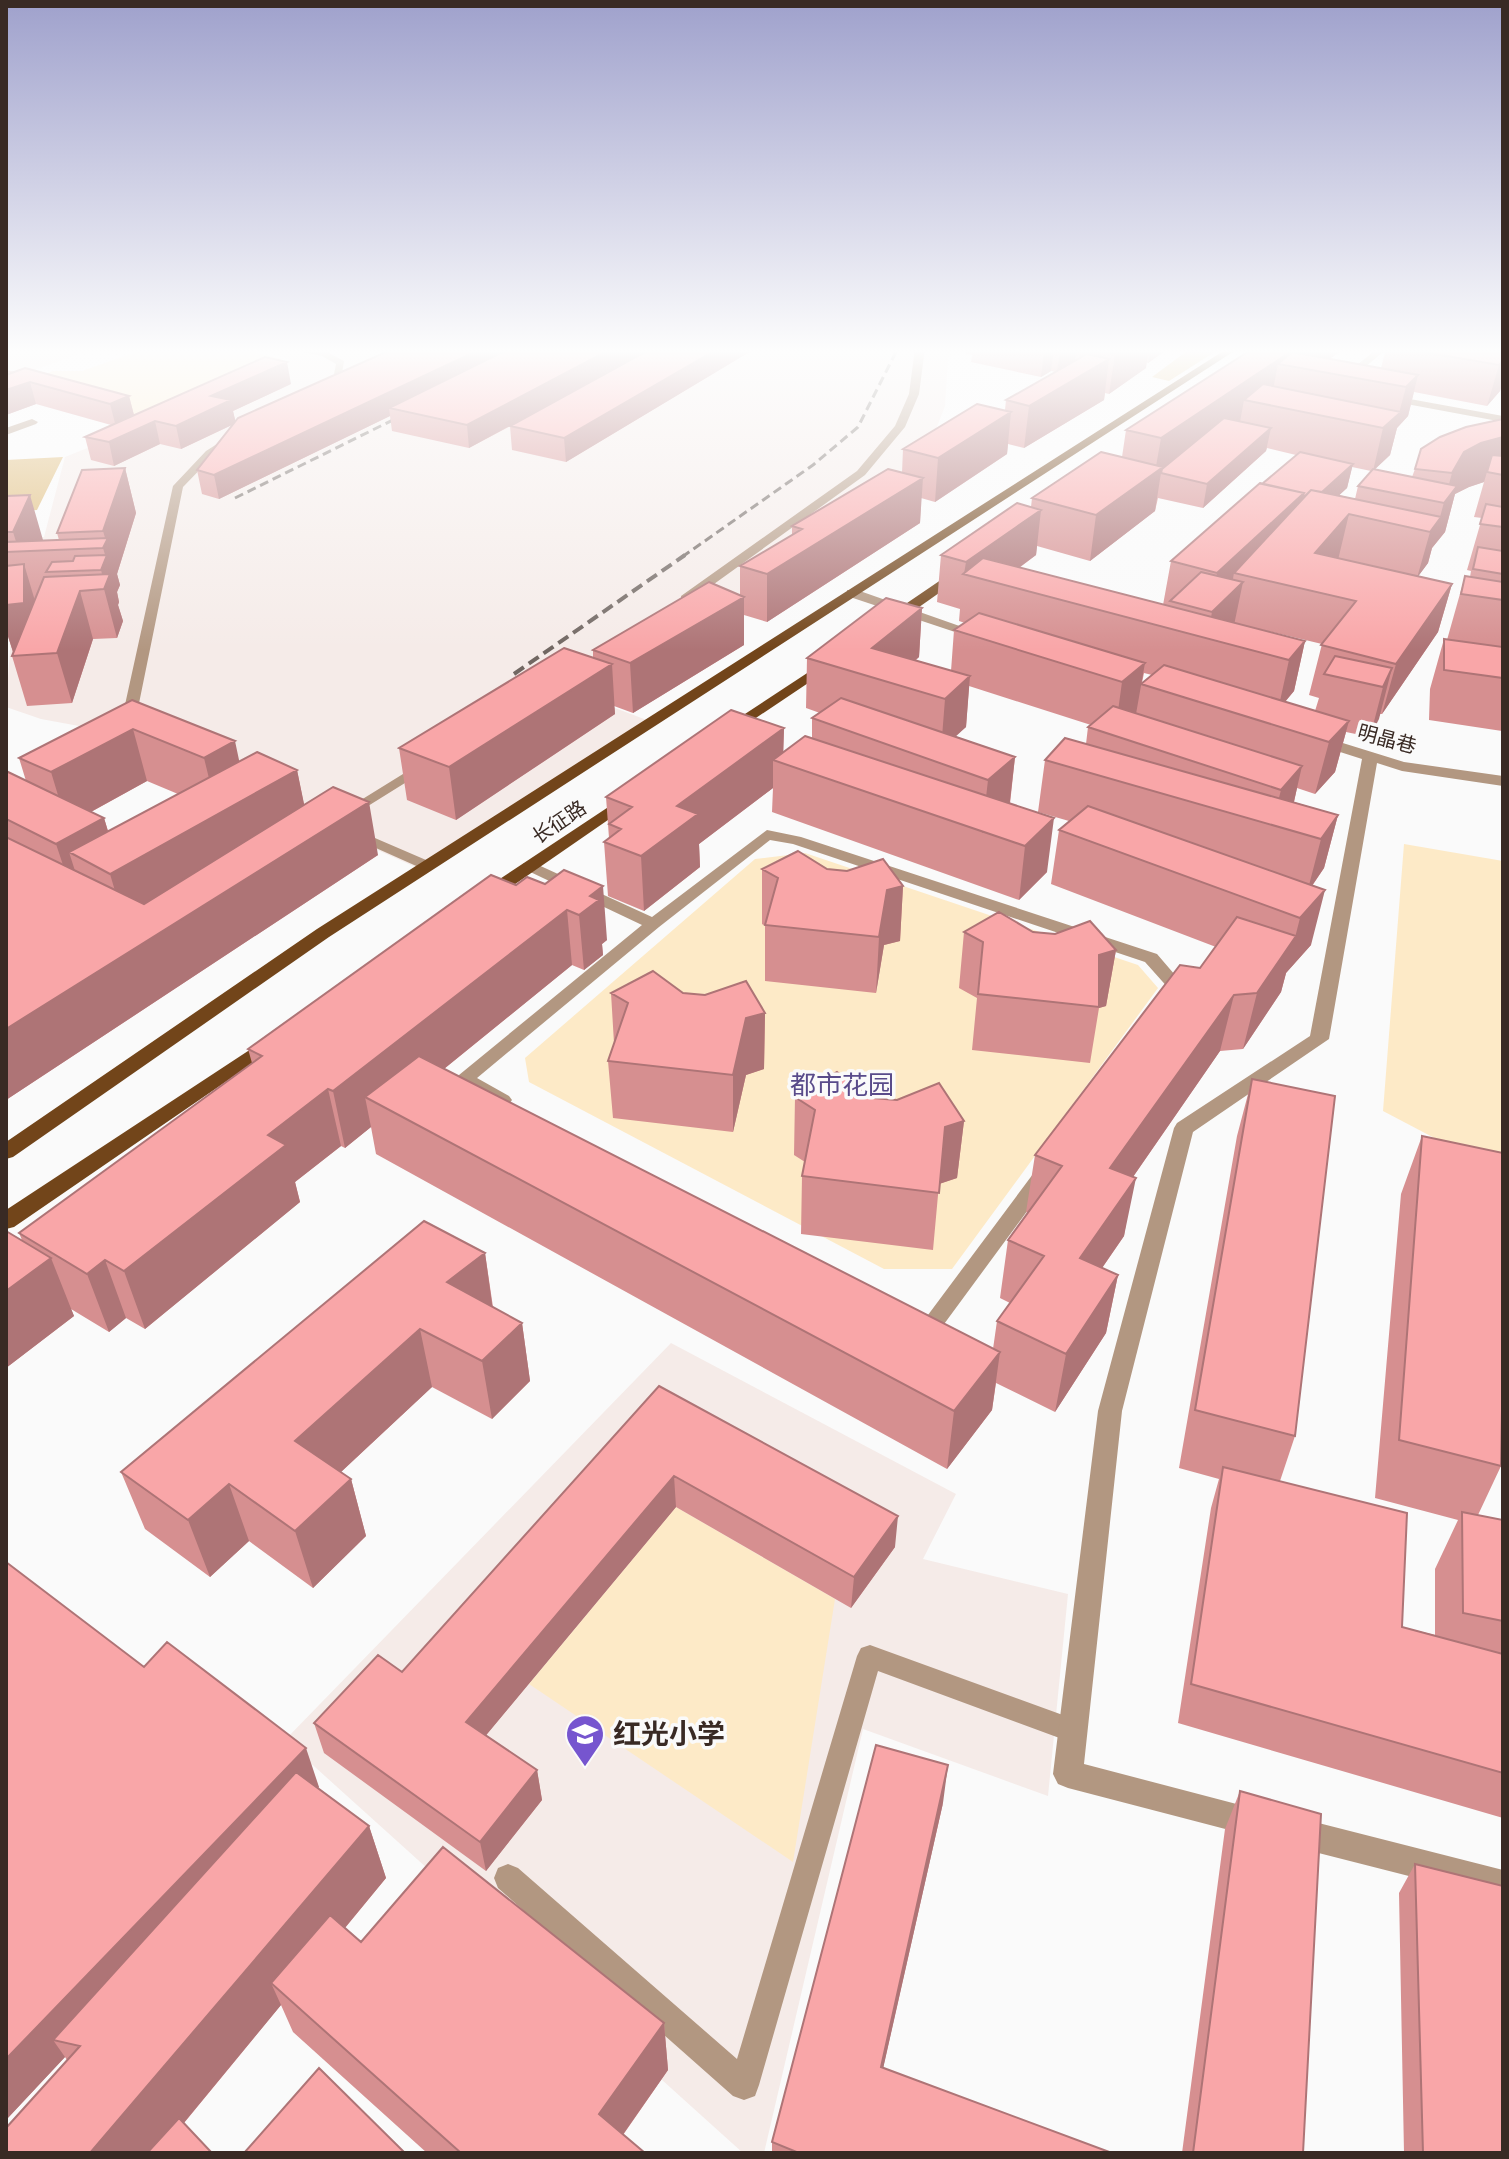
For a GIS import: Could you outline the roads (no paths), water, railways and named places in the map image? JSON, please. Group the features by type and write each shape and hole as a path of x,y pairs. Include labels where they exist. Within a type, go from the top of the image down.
{"main road":[{"name":"长征路","path":"6,1152 313,940 1077,449"},
{"path":"878,629 969,568"},
{"path":"710,743 839,656"},
{"name":"长征路","path":"476,902 645,787"},
{"path":"6,1221 280,1035"}],"street":[{"path":"852,593 994,640"},
{"name":"明晶巷","path":"1295,733 1402,766 1503,781"},
{"path":"1370,757 1319,1039 1184,1128 1110,1411 1068,1774 1503,1885"}],"lane":[{"path":"141,738 126,732 178,486 217,449"},
{"path":"670,610 861,473 882,449"},
{"path":"331,823 436,758"},
{"path":"344,829 428,866"},
{"path":"521,1110 465,1079 653,924 767,835 796,840 1151,958 1186,995 1177,1008"},
{"path":"529,866 653,924"},
{"path":"901,1314 929,1329 1051,1163"},
{"path":"508,1878 744,2085 870,1656 1073,1731"}],"railway":[{"path":"235,498 335,449"},
{"path":"682,557 832,449"},
{"path":"514,674 685,555"}],"place":[{"name":"红光小学","path":"585,1768"}],"district":[{"name":"都市花园","path":"842,1085"}]}
